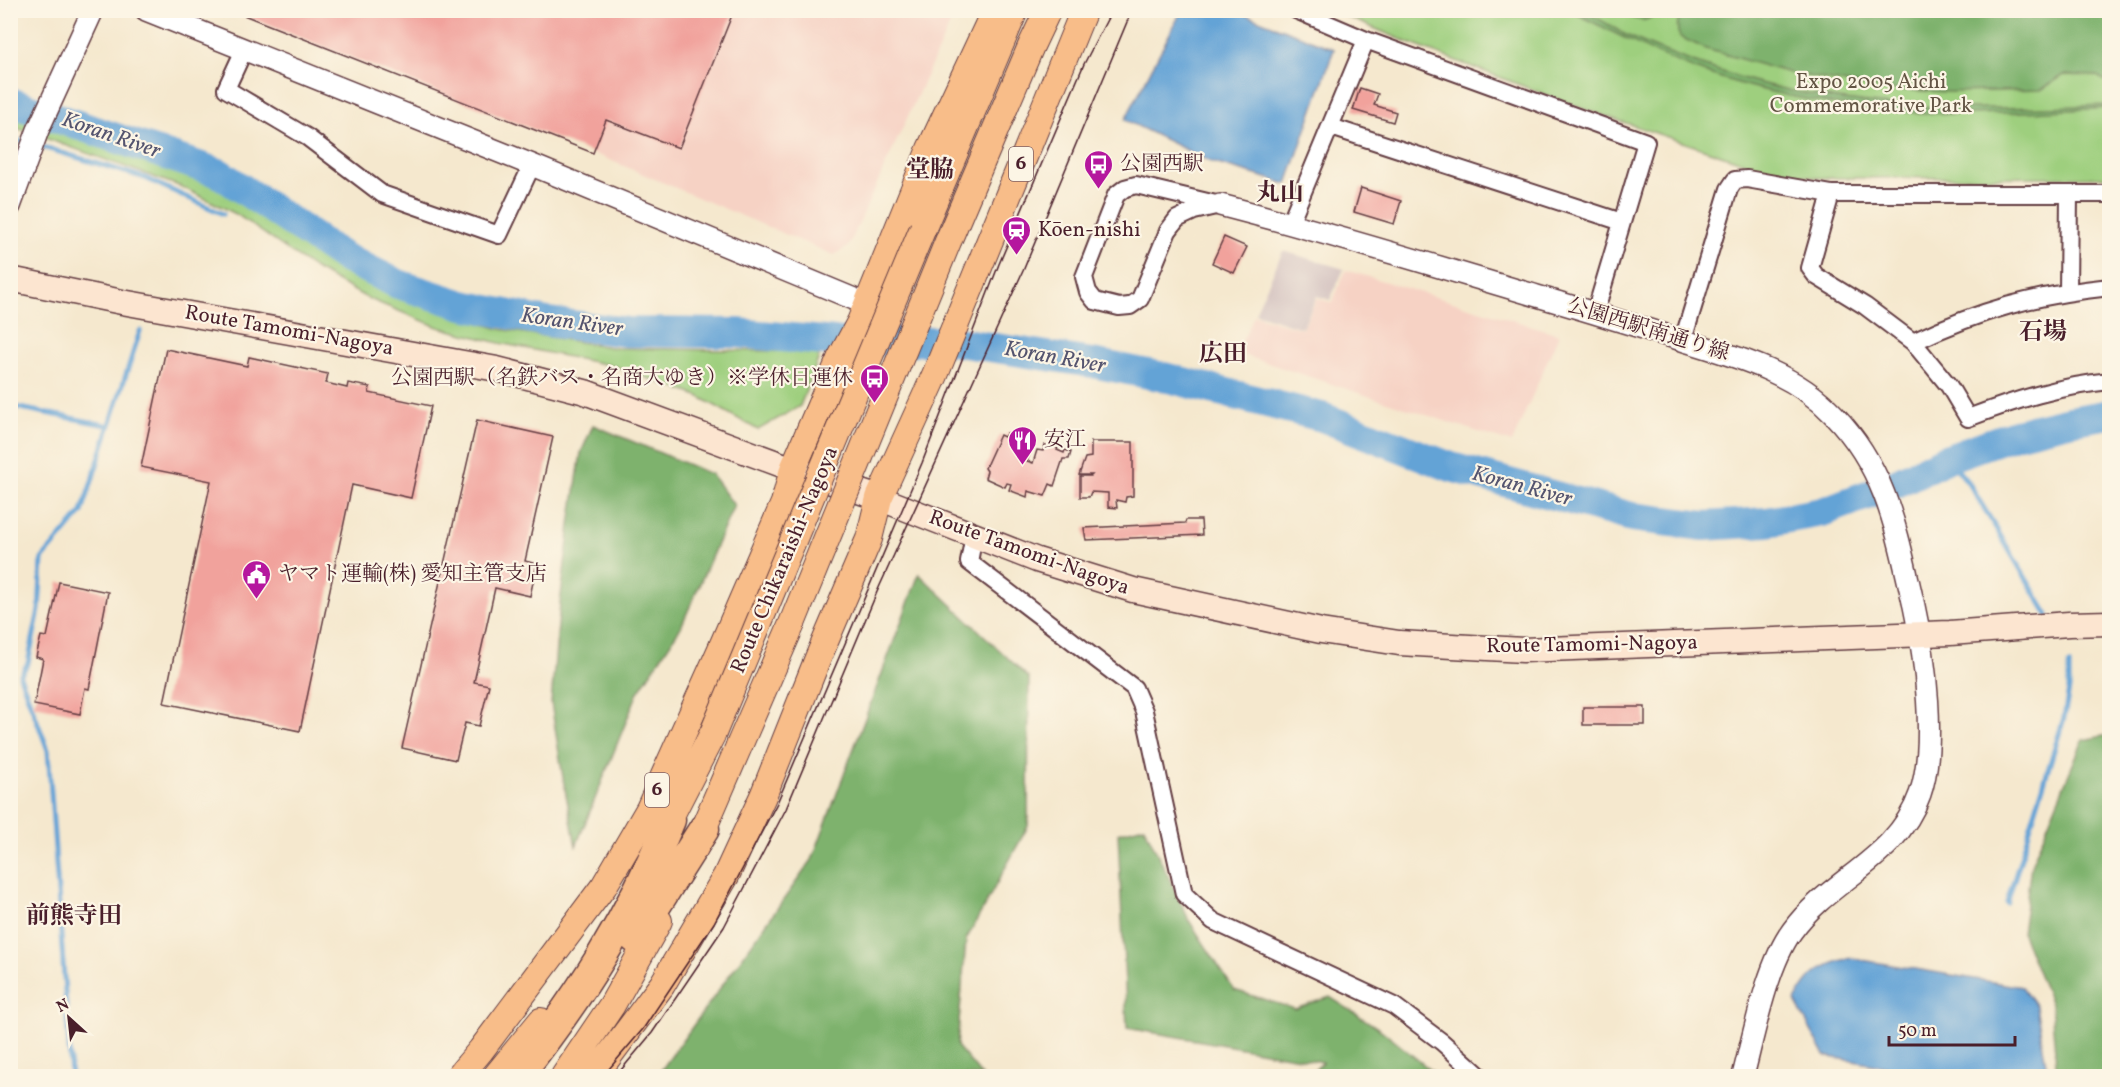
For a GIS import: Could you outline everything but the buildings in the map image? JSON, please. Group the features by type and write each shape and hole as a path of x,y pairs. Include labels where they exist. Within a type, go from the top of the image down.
{"highway":[{"path":"516,1077 560,1019 607,948 639,891 670,820"},
{"path":"537,1077 589,1008 704,829"}],"main road":[{"name":"6","path":"459,1077 482,1050 604,886 649,809 779,513 793,469 840,359 863,313 930,149 995,10"},
{"name":"Route Chikaraishi-Nagoya","path":"496,1077 586,963 634,885 670,820 713,733 1015,10"},
{"name":"Route Chikaraishi-Nagoya","path":"564,1077 612,1005 639,959 704,829 800,604 949,239 1048,10"},
{"name":"6","path":"594,1077 662,985 706,912 746,836 869,538 879,498 939,364 1084,10"},
{"name":"Route Tamomi-Nagoya","path":"10,279 122,302 497,369 585,392 793,469 879,498 1037,560 1132,590 1269,622 1399,643 1523,650 1920,634 2109,623"}],"street":[{"path":"10,206 38,130 93,10"},
{"path":"146,10 532,165 863,313"},
{"path":"1296,10 1366,40 1646,142 1595,313"},
{"path":"1290,223 1366,40"},
{"path":"244,50 226,89 307,137 382,194 499,235 532,165"},
{"path":"1331,127 1622,222"},
{"path":"1683,340 1729,189 1735,180 1747,179 1831,194 2109,194"},
{"path":"1136,184 1220,205 1194,211 1177,219 1168,231 1140,299 1130,306 1119,307 1095,301 1088,292 1084,277 1116,195 1125,188 1136,184"},
{"path":"1154,190 1164,203 1169,215 1168,231"},
{"path":"1831,194 1810,268 1816,276 1865,306 1913,342 1949,386 1968,418 2066,387 2109,381"},
{"path":"2068,292 2069,195"},
{"name":"公園西駅南通り線","path":"1220,205 1290,223 1595,313 1761,365 1816,397 1836,416 1875,471 1890,507 1920,634 1929,734 1920,795 1904,824 1882,852 1823,897 1791,932 1779,952 1770,977 1743,1077"},
{"path":"1913,342 1972,315 1999,307 2068,292 2109,287"},
{"path":"974,535 969,562 1134,688 1144,711 1184,894 1213,921 1394,1006 1442,1042 1480,1077"}],"shaded area":[{"path":"231,11 956,11 848,247 834,255 593,153"},
{"path":"1283,251 1344,269 1330,300 1317,296 1302,328 1255,313"},
{"path":"1346,270 1559,334 1512,443 1237,353 1254,315 1302,329 1317,298 1332,303"}],"green space":[{"path":"1660,10 1649,19 1644,20 1619,11"},
{"name":"Expo 2005 Aichi Commemorative Park","path":"1333,11 2109,11 2109,177 1817,178 1763,169 1581,108 1414,45"},
{"path":"1571,11 1586,13 1628,36 1689,61 1752,81 1797,92 1886,105 2018,108 2109,105 2109,108 1959,114 1895,111 1830,103 1765,90 1703,72 1652,51"},
{"path":"1685,11 2109,11 2109,83 2097,76 2064,75 2041,90 1949,92 1881,89 1790,73 1706,49 1680,37 1678,23"},
{"path":"11,109 187,172 246,201 326,257 373,285 444,312 500,329 616,348 821,352 800,406 758,430 698,396 614,366 499,343 438,327 367,298 315,269 236,214 182,187 11,126"},
{"path":"593,425 711,474 734,505 681,627 638,692 576,846 551,703 571,517 581,453"},
{"path":"919,574 1029,678 1028,826 966,940 957,1046 982,1076 657,1076 812,860"},
{"path":"2109,735 2110,911 2107,914 2110,938 2109,1076 2057,1076 2051,1004 2022,934 2031,865 2083,740"},
{"path":"1144,826 1190,922 1234,990 1295,1009 1330,997 1381,1030 1438,1076 1310,1076 1322,1062 1127,1028 1118,833"}],"water":[{"path":"1182,10 1236,11 1334,49 1287,184 1211,162 1125,120"},
{"path":"1850,958 2022,987 2036,1006 2048,1076 1938,1076 1825,1056 1795,1001 1805,984 1817,972 1831,964"}],"waterway":[{"name":"Koran River","path":"10,102 219,173 343,257 398,284 463,305 547,322 627,332 738,333 835,342 951,341 1092,363 1164,377 1322,417 1451,467 1632,517 1704,526 1767,522 1822,512 1886,488 1948,458 2015,434 2110,414"},
{"path":"10,138 27,143"},
{"path":"36,145 145,178 223,214"},
{"path":"71,1076 48,750 20,676 28,663 39,610 42,559 82,512 140,331"},
{"path":"10,406 106,425"},
{"path":"1948,458 1970,485 2048,615"},
{"path":"2007,903 2064,718 2069,689 2069,665"}],"tram line":[{"path":"603,1076 643,1029 714,923 777,803 922,463 999,264 1084,64 1112,10"},
{"path":"616,1076 652,1033 724,927 786,809 877,592 1023,271 1132,10"}],"place":[{"name":"公園西駅","path":"1099,190"},
{"name":"Kōen-nishi","path":"1017,256"},
{"name":"公園西駅（名鉄バス・名商大ゆき）※学休日運休","path":"874,404"},
{"name":"安江","path":"1023,466"},
{"name":"ヤマト運輸(株) 愛知主管支店","path":"257,600"}],"district":[{"name":"堂脇","path":"930,171"},
{"name":"丸山","path":"1280,194"},
{"name":"石場","path":"2043,333"},
{"name":"広田","path":"1223,355"},
{"name":"前熊寺田","path":"74,917"}]}
